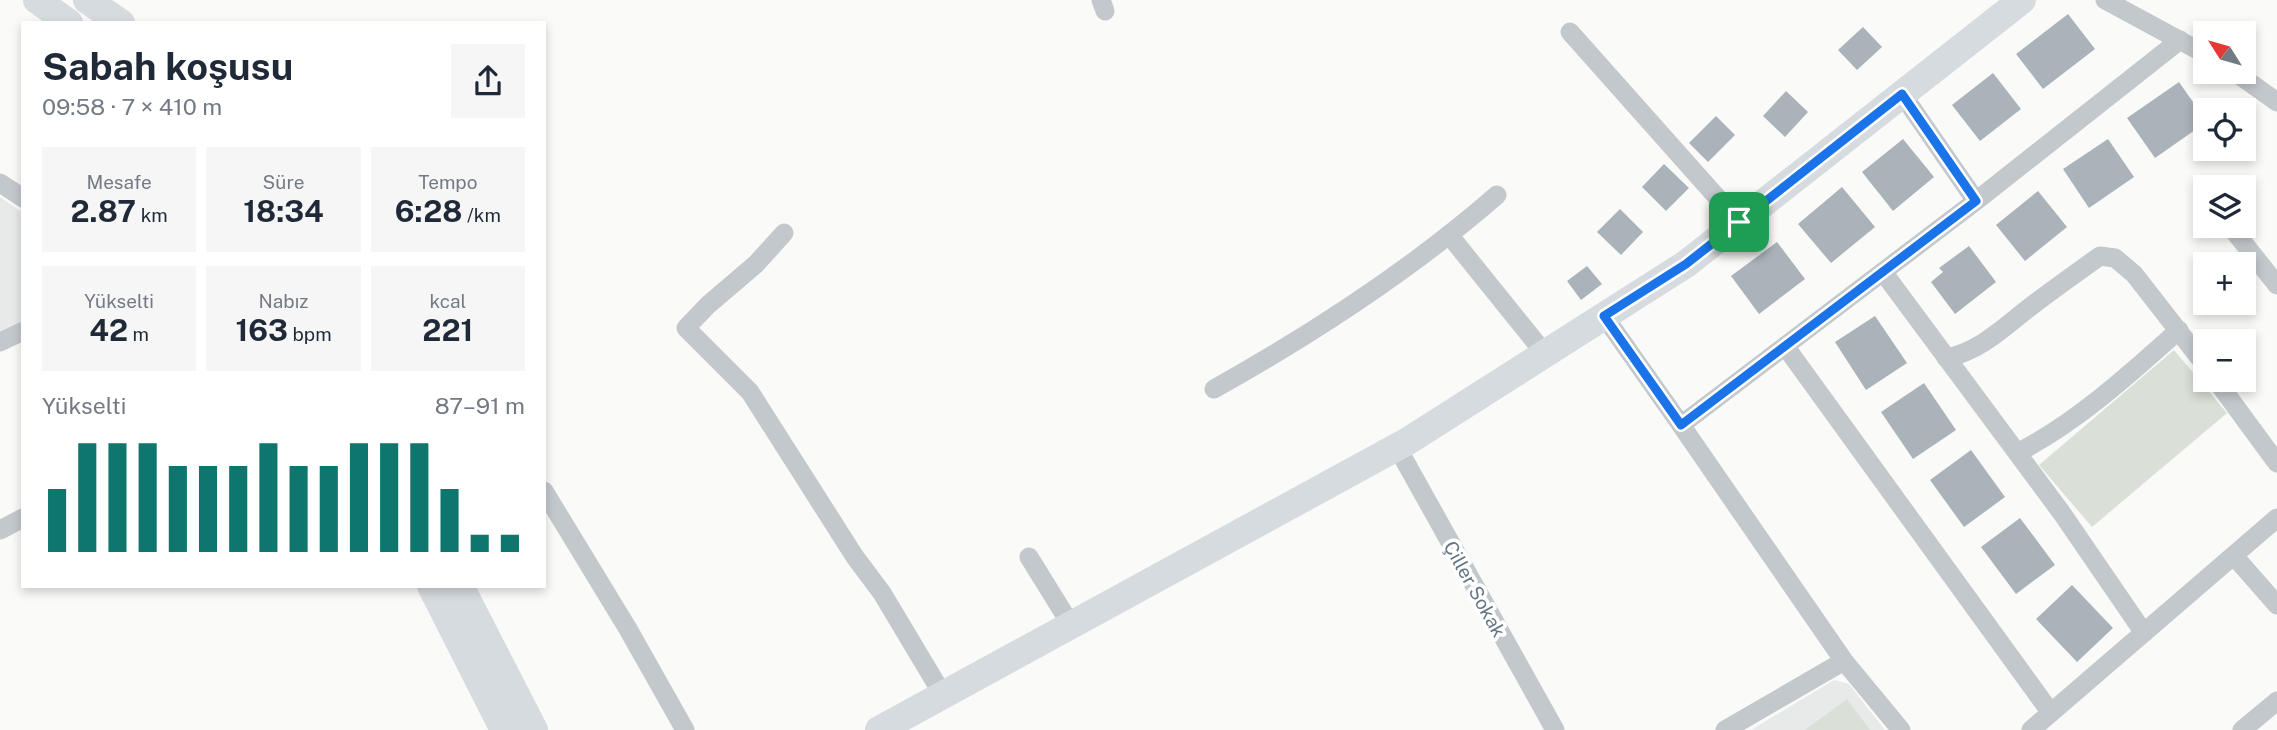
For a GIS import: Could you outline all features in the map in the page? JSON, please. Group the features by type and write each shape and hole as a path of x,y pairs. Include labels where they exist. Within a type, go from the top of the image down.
{"street":[{"path":"37,0 66,21"},
{"path":"87,0 118,21"},
{"path":"879,730 1397,447 1686,264 2022,0"},
{"path":"2105,0 2193,47"},
{"path":"1570,32 1739,222"},
{"path":"1681,425 1976,201 2180,40"},
{"path":"2252,84 2277,102"},
{"path":"1902,94 1976,201"},
{"path":"0,183 21,197"},
{"path":"1214,388 1273,356 1391,279 1450,236 1497,195"},
{"path":"784,233 756,264 708,305 686,328 750,392 855,558 882,593 943,695"},
{"path":"1450,236 1545,354"},
{"path":"2240,238 2277,285"},
{"path":"1946,358 1964,355 1986,342 2100,256 2115,258 2134,274 2193,349"},
{"path":"1883,272 2061,512 2144,633"},
{"path":"1604,316 1844,661 1901,730"},
{"path":"2017,453 2044,439 2137,368 2179,330"},
{"path":"0,342 21,332"},
{"path":"1785,346 2051,713"},
{"path":"2225,392 2277,463"},
{"name":"Çiller Sokak","path":"1397,447 1555,730"},
{"path":"546,494 628,629 685,730"},
{"path":"2031,730 2277,518"},
{"path":"0,530 21,519"},
{"path":"2234,556 2277,605"},
{"path":"1029,557 1071,625"},
{"path":"432,588 503,730"},
{"path":"461,588 534,730"},
{"path":"1725,730 1844,661"},
{"path":"2242,730 2277,701"}],"shaded area":[{"path":"0,197 21,212 21,321 0,331"},
{"path":"2174,350 2193,373 2193,392 2209,392 2227,413 2092,527 2039,465"},
{"path":"1834,680 1849,684 1885,730 1751,730"},
{"path":"1847,699 1870,730 1805,730"}],"building":[{"path":"2068,14 2095,49 2043,89 2016,54"},
{"path":"1863,27 1882,47 1857,70 1838,50"},
{"path":"1993,73 2021,109 1980,141 1952,105"},
{"path":"2179,82 2193,102 2193,131 2155,158 2127,118"},
{"path":"1786,91 1808,112 1785,137 1763,116"},
{"path":"1716,116 1735,135 1708,162 1689,143"},
{"path":"1903,139 1934,177 1893,211 1862,172"},
{"path":"2108,139 2134,177 2089,208 2063,169"},
{"path":"1664,164 1689,188 1666,211 1642,187"},
{"path":"1842,187 1875,227 1831,263 1798,224"},
{"path":"2038,191 2067,227 2025,261 1996,225"},
{"path":"1620,209 1643,232 1621,255 1597,232"},
{"path":"1777,242 1805,279 1759,314 1731,276"},
{"path":"1969,246 1996,282 1955,314 1931,282 1943,272 1939,268"},
{"path":"1587,266 1602,284 1581,300 1567,281"},
{"path":"1875,316 1907,363 1866,390 1835,342"},
{"path":"1924,383 1956,430 1913,459 1881,412"},
{"path":"1971,450 2005,497 1964,527 1930,480"},
{"path":"2020,518 2055,565 2016,594 1981,547"},
{"path":"2072,585 2113,628 2077,662 2036,619"}],"route":[{"path":"1902,94 1976,201 1681,425 1604,316 1686,264 1739,222 1902,94"}]}
